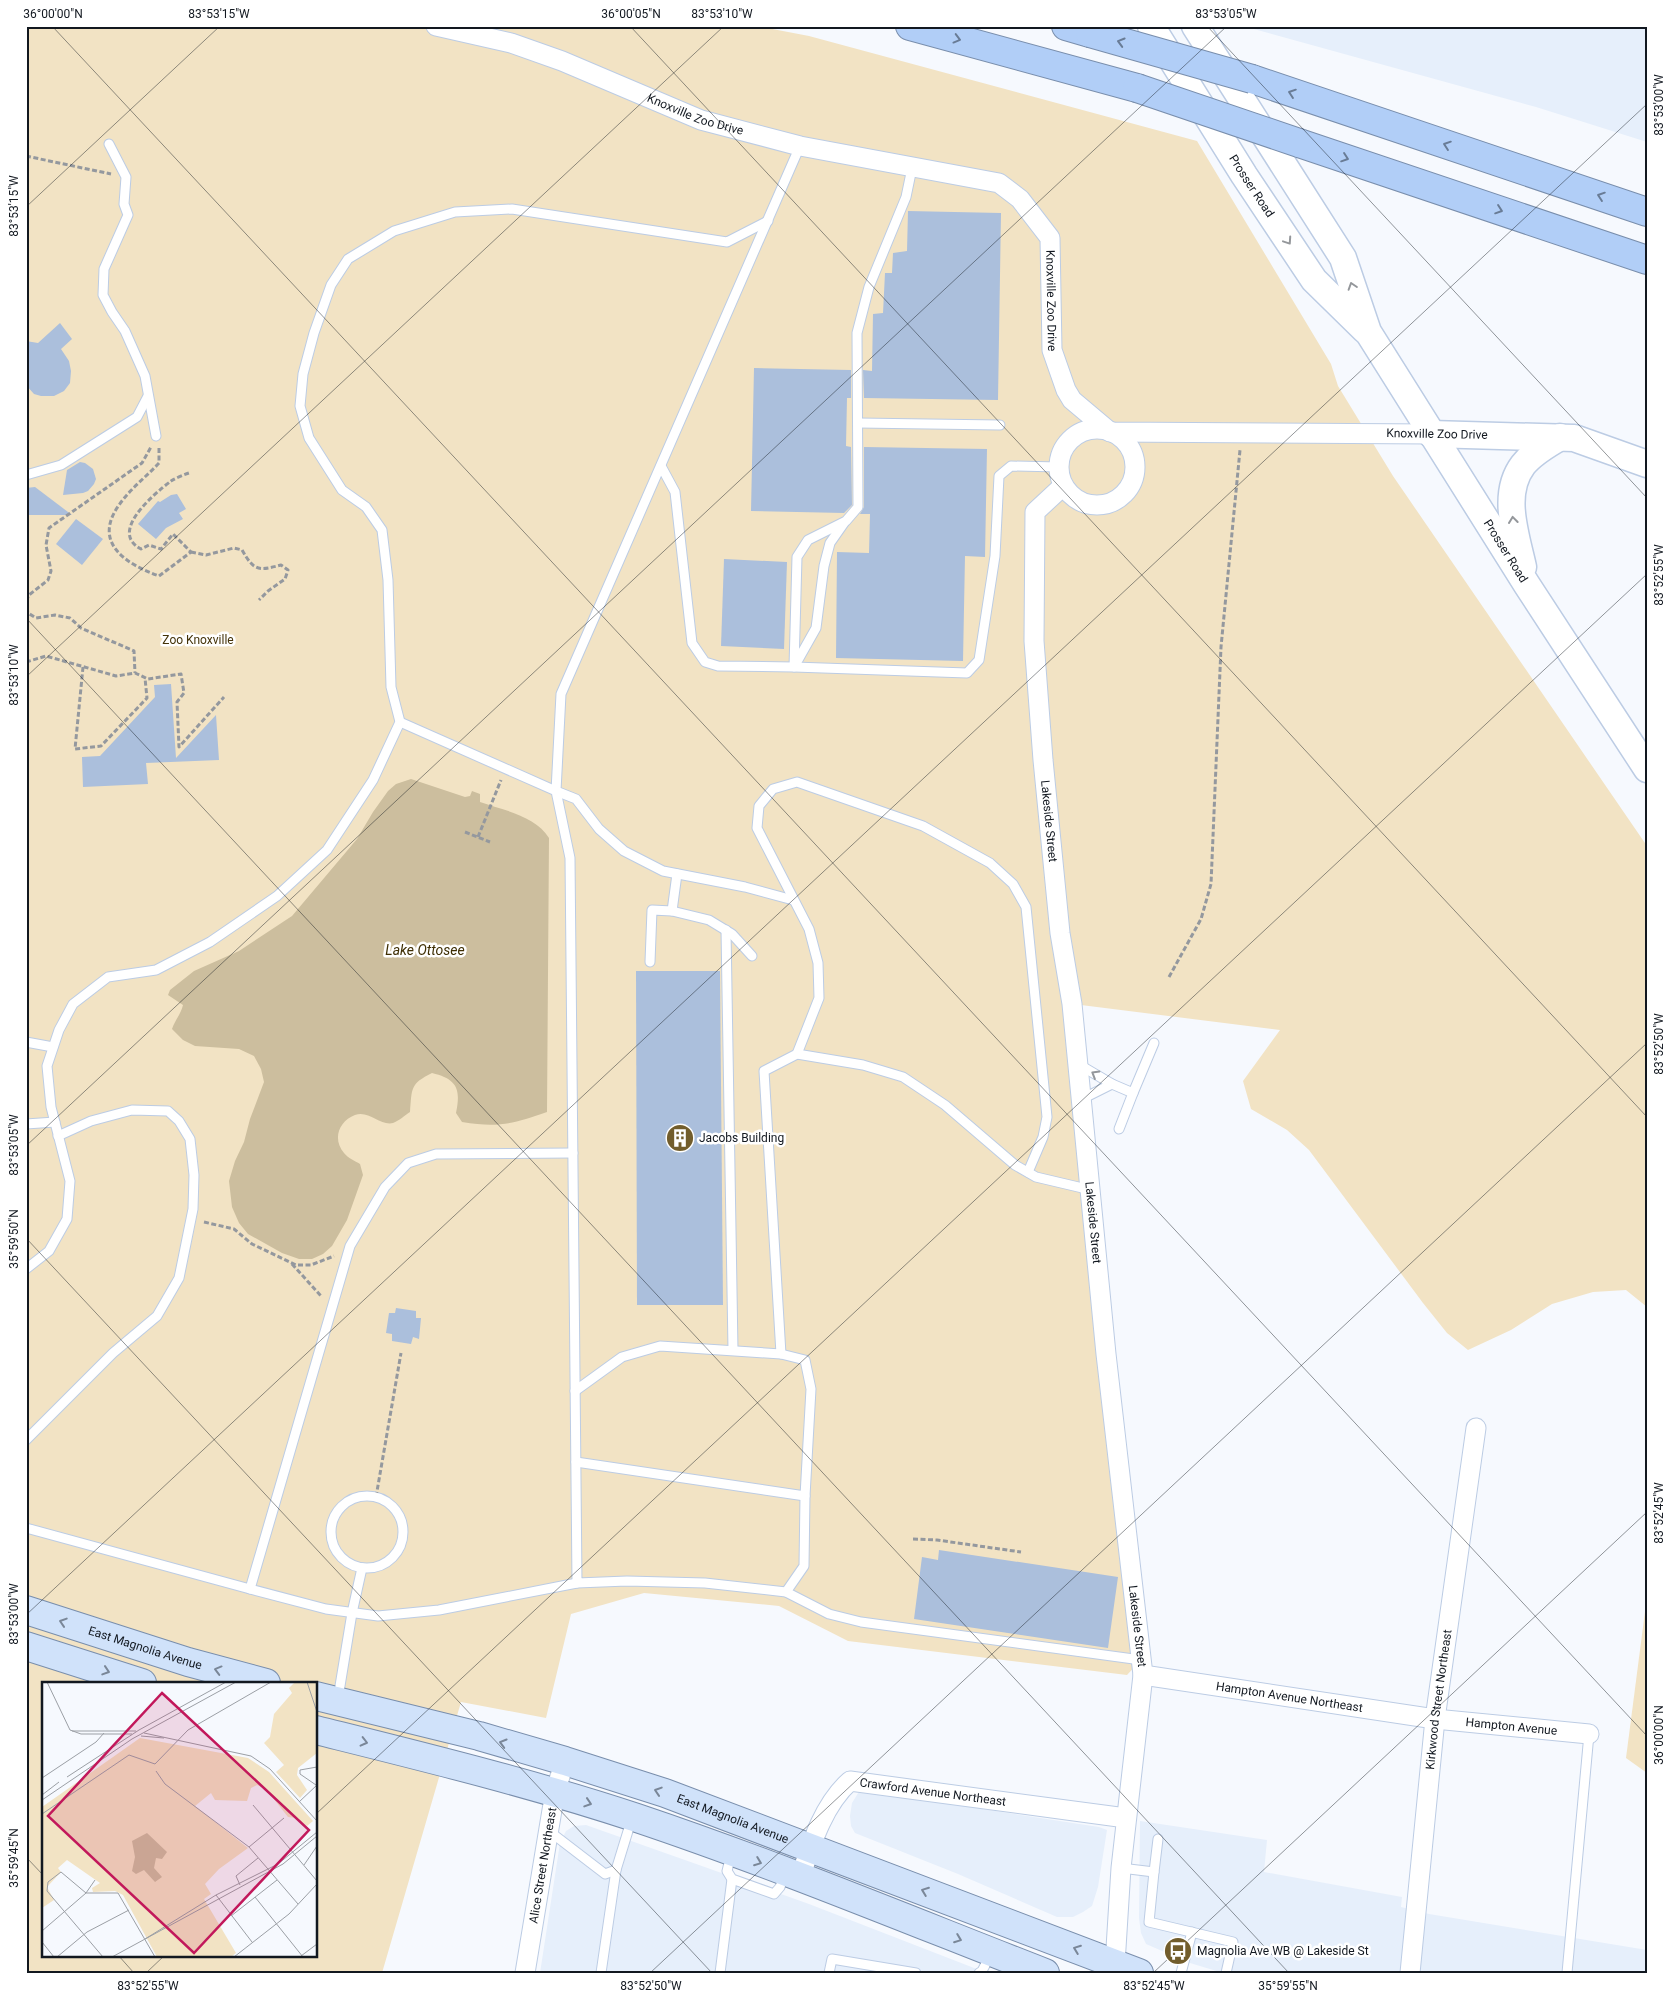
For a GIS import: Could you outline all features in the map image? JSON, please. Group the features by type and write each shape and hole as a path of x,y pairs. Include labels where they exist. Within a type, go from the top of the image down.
{"highway":[{"path":"910,26 1137,88 1647,260"},
{"path":"1078,30 1252,79 1647,212"}],"main road":[{"name":"East Magnolia Avenue","path":"26,1610 188,1662 262,1682"},
{"path":"26,1646 139,1682"},
{"name":"East Magnolia Avenue","path":"327,1699 479,1736 666,1793 810,1847 1123,1970"},
{"path":"318,1730 472,1769 555,1792 632,1817 793,1876 985,1962 1045,1973"}],"street":[{"name":"Knoxville Zoo Drive","path":"436,26 511,43 562,61 701,120 800,146 999,183 1020,199 1050,238 1052,350 1066,390 1072,400 1110,432 1431,434 1560,437 1574,438 1647,464"},
{"name":"Prosser Road","path":"1151,26 1244,175 1314,280 1368,332"},
{"name":"Prosser Road","path":"1195,26 1343,258 1368,332 1527,585 1647,770"},
{"path":"1091,429 1110,432 1124,441 1132,452 1133,478 1128,489 1119,499 1107,504 1094,506 1070,495 1061,476 1062,450 1069,440 1079,433 1091,429"},
{"path":"1527,585 1513,522 1511,497 1514,478 1524,464 1537,452 1560,437"},
{"name":"Lakeside Street","path":"1061,476 1035,512 1034,641 1043,760 1060,933 1072,1004 1106,1354 1142,1667 1121,1868 1123,1970"},
{"name":"Kirkwood Street Northeast","path":"1410,1973 1435,1719 1476,1428"},
{"name":"Hampton Avenue Northeast","path":"1142,1667 1435,1719"},
{"name":"Hampton Avenue","path":"1435,1719 1589,1734"},
{"name":"Alice Street Northeast","path":"525,1973 555,1792 565,1761"},
{"name":"Crawford Avenue Northeast","path":"793,1876 810,1847 834,1798 850,1781 1126,1818"}],"lane":[{"path":"109,144 126,177 124,204 128,215 104,269 103,295 125,331 145,376 156,436"},
{"path":"577,1583 570,858 556,791 561,694 800,146"},
{"path":"794,667 816,628 824,566 830,543 858,507 857,333 869,286 906,197 912,168"},
{"path":"26,1268 49,1251 68,1219 70,1181 55,1122 47,1066 59,1030 73,1004 108,978 156,970 210,942 277,896 327,850 373,780 400,722 391,687 388,580 382,530 366,508 342,490 309,438 300,406 303,374 314,333 331,284 348,259 394,231 455,212 512,209 727,242 768,220"},
{"path":"26,475 61,465 137,417 148,396"},
{"path":"858,423 1000,425"},
{"path":"661,466 675,492 692,642 705,662 718,666 967,672 979,660 995,556 999,476 1011,466 1061,476"},
{"path":"794,667 797,557 808,540 846,521"},
{"path":"400,722 576,799 598,829 624,851 663,871 745,887 793,900"},
{"path":"797,1054 819,998 818,963 809,930 757,828 759,806 772,789 797,782 923,826 990,863 1013,884 1026,907 1047,1117 1043,1137 1028,1172"},
{"path":"672,910 677,874"},
{"path":"650,962 652,910 672,910 709,920 732,934 752,956"},
{"path":"726,930 733,1350"},
{"path":"26,1042 53,1047"},
{"path":"1119,1129 1154,1043"},
{"path":"781,1354 764,1071 797,1054 863,1065 902,1077 945,1105 1016,1165 1036,1177 1091,1190"},
{"path":"1078,1064 1112,1084 1133,1093"},
{"path":"1082,1099 1112,1084"},
{"path":"26,1440 113,1353 156,1316 179,1278 190,1220 194,1175 190,1139 179,1121 168,1111 132,1110 91,1121 58,1136"},
{"path":"26,1124 55,1122"},
{"path":"250,1589 350,1246 385,1187 408,1163 436,1154 573,1153"},
{"path":"575,1391 622,1357 660,1346 781,1354 804,1360 811,1389 805,1496 804,1566 786,1592"},
{"path":"576,1462 805,1496"},
{"path":"364,1496 376,1497 387,1502 396,1510 402,1521 401,1546 385,1564 374,1568 362,1568 351,1565 341,1558 334,1548 331,1537 331,1525 335,1514 347,1502 364,1496"},
{"path":"26,1528 326,1609 352,1613 378,1616 439,1610 577,1583 626,1581 705,1583 786,1592 829,1614 861,1622 1142,1667"},
{"path":"327,1699 352,1613 362,1568"},
{"path":"1567,1973 1589,1734"},
{"path":"601,1973 616,1870 632,1817"},
{"path":"549,1831 605,1874 616,1870"},
{"path":"1158,1838 1148,1922 1233,1942 1226,1973"},
{"path":"731,1852 727,1871 732,1879 774,1894 793,1876"},
{"path":"1121,1868 1154,1872"},
{"path":"720,1973 732,1879"},
{"path":"1181,1973 1192,1932"},
{"path":"829,1973 832,1959 857,1968 876,1966 916,1973"},
{"path":"876,1966 884,1973"}],"path":[{"path":"26,156 126,177"},
{"path":"1169,977 1202,919 1210,884 1221,647 1242,432"},
{"path":"156,436 160,452 159,463 118,505 109,527 112,542 120,556 138,568 159,576 191,552"},
{"path":"26,600 29,595 48,580 50,572 46,545 49,528 142,463 156,436"},
{"path":"189,473 172,480 150,499 130,526 128,537 133,545 141,549 149,545 161,549 173,534 191,552 206,555 234,548 242,550 247,558 264,570 280,565 288,570 285,579 259,600"},
{"path":"26,608 28,613 36,618 55,615 70,618 81,628 134,651 135,673"},
{"path":"26,662 46,656 116,676 135,673 148,679 181,674 184,693 177,702 179,747 224,697"},
{"path":"83,667 75,749 101,746 147,698 145,678"},
{"path":"478,837 506,768"},
{"path":"465,832 490,842"},
{"path":"190,1220 234,1229 252,1244 292,1263 311,1265 336,1255 350,1246"},
{"path":"292,1263 332,1308"},
{"path":"376,1497 401,1353"},
{"path":"913,1539 937,1540 1021,1552"}],"shaded area":[{"path":"1243,26 1647,26 1647,142 1536,107"},
{"path":"860,1790 1099,1827 1107,1830 1098,1887 1092,1906 1073,1917 1057,1917 958,1874 855,1833 851,1826 850,1816 852,1803"},
{"path":"1140,1821 1267,1840 1264,1872 1402,1897 1401,1907 1429,1914 1647,1950 1647,1973 1223,1973 1190,1963 1146,1944 1141,1933 1139,1918"},
{"path":"586,1825 809,1904 987,1973 540,1973 560,1843 566,1831 574,1826"}],"green space":[{"name":"Zoo Knoxville","path":"26,26 757,26 809,36 1197,141 1331,364 1338,386 1393,476 1647,846 1647,1307 1626,1290 1593,1292 1552,1304 1511,1330 1468,1350 1447,1333 1423,1303 1309,1150 1287,1130 1251,1109 1243,1081 1280,1030 1073,1004 1141,1660 1127,1675 848,1641 779,1606 644,1593 571,1614 546,1718 461,1702 382,1973 26,1973"},
{"path":"1647,1596 1647,1773 1626,1758"}],"water":[{"name":"Lake Ottosee","path":"411,779 465,797 470,796 472,791 480,794 480,802 528,819 543,830 549,838 547,1112 505,1124 486,1125 462,1122 456,1113 458,1097 455,1086 447,1078 432,1073 416,1084 412,1092 410,1112 395,1122 388,1123 360,1114 349,1118 341,1126 338,1142 346,1155 360,1164 363,1175 347,1220 332,1246 323,1254 312,1259 299,1259 282,1253 248,1234 239,1223 232,1207 229,1181 264,1082 261,1069 254,1056 239,1049 195,1046 183,1040 172,1029 183,1005 168,995 170,990 194,971 239,951 292,916 357,839 388,791 396,784"}],"building":[{"path":"908,211 1001,213 998,400 864,398 863,370 872,371 873,314 883,313 885,273 892,273 893,253 907,251"},
{"path":"60,323 72,339 61,349 69,361 71,371 70,383 64,391 54,396 34,394 26,385 26,341 38,343"},
{"path":"754,368 851,370 851,398 847,398 846,446 851,447 852,505 844,513 751,511"},
{"path":"864,447 987,449 985,557 965,556 963,661 836,658 837,552 869,553 870,514 860,514 864,507"},
{"path":"80,462 93,469 96,479 94,484 88,491 83,493 63,495 67,470"},
{"path":"35,487 72,515 26,515 26,488"},
{"path":"177,494 186,509 179,513 183,519 166,528 156,539 138,524 158,501 160,502 171,495"},
{"path":"76,519 103,539 82,565 56,544"},
{"path":"724,559 787,562 784,649 721,646"},
{"path":"171,684 176,758 216,715 219,760 146,763 148,784 83,787 82,757 100,756 155,697 154,685"},
{"name":"Jacobs Building","path":"636,971 720,971 723,1305 637,1305"},
{"path":"396,1308 416,1311 416,1318 421,1318 419,1339 413,1337 411,1344 392,1341 392,1334 386,1333 389,1313 395,1313"},
{"path":"939,1550 1118,1577 1108,1648 914,1619 922,1557 938,1560"}],"place":[{"name":"Jacobs Building","path":"680,1138"},
{"name":"Magnolia Ave WB @ Lakeside St","path":"1178,1951"}]}
